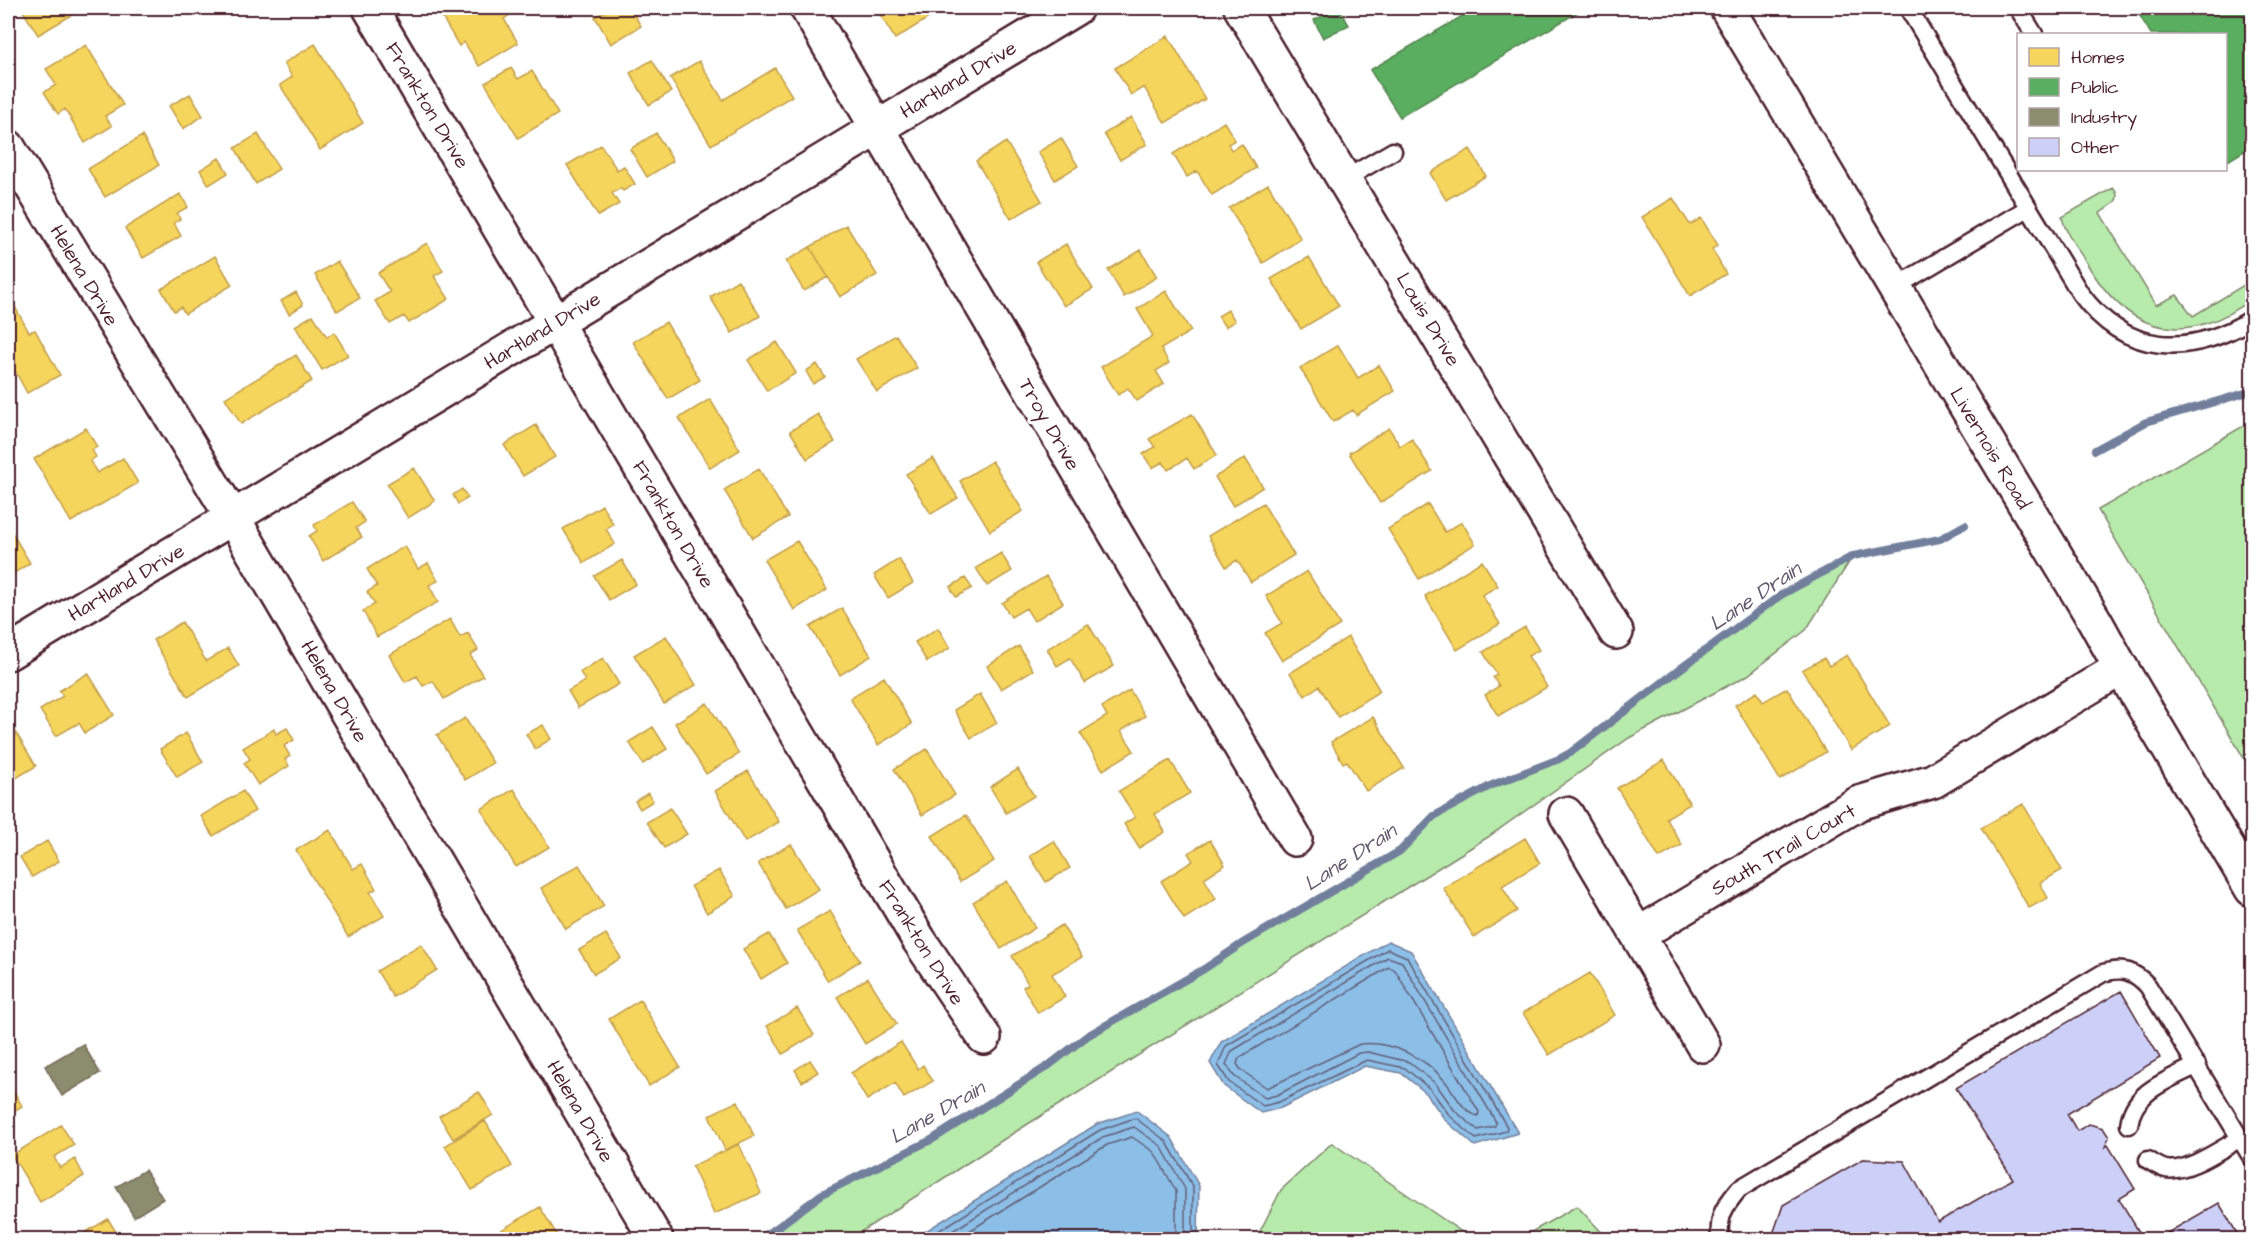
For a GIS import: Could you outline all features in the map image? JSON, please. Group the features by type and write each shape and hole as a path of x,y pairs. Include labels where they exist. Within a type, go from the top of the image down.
{"street":[{"name":"Frankton Drive","path":"370,8 919,940 984,1037"},
{"name":"Troy Drive","path":"807,8 1295,839"},
{"name":"Hartland Drive","path":"8,653 1076,8"},
{"name":"Louis Drive","path":"1241,8 1616,632"},
{"name":"Livernois Road","path":"1727,8 2084,602 2253,889"},
{"name":"Helena Drive","path":"8,147 233,518 656,1239"},
{"name":"South Trail Court","path":"1639,934 1859,803 1933,781 2121,668"},
{"path":"1566,814 1703,1045"}],"lane":[{"path":"1908,8 2028,208 2090,307 2102,318 2130,337 2159,345 2188,345 2218,338 2253,319"},
{"path":"2018,8 2033,33"},
{"path":"1345,179 1393,151"},
{"path":"1895,287 2028,208"},
{"path":"1720,1239 1719,1224 1725,1206 1739,1189 2103,973 2116,969 2129,970 2139,976 2148,986 2253,1158"},
{"path":"2129,1125 2130,1114 2136,1102 2146,1093 2197,1065"},
{"path":"2148,1160 2165,1169 2178,1169 2189,1166 2241,1138"}],"green space":[{"path":"2113,188 2116,192 2116,199 2100,213 2156,305 2177,295 2193,316 2252,280 2252,299 2219,318 2187,327 2168,328 2151,324 2135,317 2121,306 2097,279 2072,241 2062,217"},
{"path":"2252,421 2252,772 2098,510"},
{"path":"1853,556 1806,630 1748,675 1629,738 1488,837 1012,1134 850,1239 756,1239 775,1229 822,1194 933,1139 1048,1066 1095,1030 1204,969 1243,943 1400,851 1434,816 1452,804 1492,785 1507,783 1570,753 1781,595"},
{"path":"1332,1143 1472,1239 1256,1239 1281,1190"},
{"path":"1577,1206 1608,1239 1519,1239"}],"water":[{"path":"1388,941 1411,951 1518,1133 1475,1146 1445,1120 1426,1093 1401,1073 1365,1066 1281,1108 1261,1113 1224,1086 1210,1063 1221,1042"},
{"path":"1137,1111 1171,1137 1199,1186 1198,1239 913,1239 1097,1124"}],"building: Homes":[{"path":"21,8 82,8 82,9 38,35"},
{"path":"458,8 507,8 511,14 504,19 518,43 479,66 464,42 459,46 442,17"},
{"path":"611,8 630,8 641,26 611,44 595,17"},
{"path":"876,8 931,8 935,14 895,39"},
{"path":"1168,36 1205,99 1165,123 1144,87 1131,95 1115,68"},
{"path":"315,44 363,123 320,150 280,85 292,77 284,63"},
{"path":"86,45 123,105 105,116 112,126 85,143 65,109 58,114 44,92 56,85 46,69"},
{"path":"652,60 671,92 649,105 630,73"},
{"path":"699,61 723,100 775,68 792,96 711,145 670,78"},
{"path":"511,68 518,79 532,71 558,114 518,138 485,83"},
{"path":"190,94 203,116 183,129 169,106"},
{"path":"1131,117 1147,144 1120,160 1104,134"},
{"path":"1224,122 1235,140 1228,144 1231,150 1242,144 1256,168 1212,195 1197,171 1187,177 1173,154"},
{"path":"656,133 673,161 647,177 630,149"},
{"path":"258,134 279,169 256,184 235,148"},
{"path":"142,136 159,165 105,197 88,169"},
{"path":"1061,138 1078,166 1055,180 1038,152"},
{"path":"1006,142 1042,201 1011,219 976,161"},
{"path":"601,145 617,170 624,166 635,184 623,191 621,188 612,193 619,204 598,216 567,165"},
{"path":"1470,149 1486,176 1446,200 1430,173"},
{"path":"219,158 228,173 209,185 200,170"},
{"path":"1268,184 1301,239 1263,263 1229,208"},
{"path":"180,194 188,207 177,213 180,219 174,223 181,236 143,258 125,228"},
{"path":"1673,198 1690,225 1701,218 1718,245 1712,249 1726,274 1690,296 1642,217"},
{"path":"846,225 877,275 840,297 810,247"},
{"path":"427,243 443,271 434,276 449,299 409,323 404,316 390,324 375,301 390,292 378,273"},
{"path":"1066,244 1093,289 1064,306 1036,262"},
{"path":"810,247 828,277 804,291 786,261"},
{"path":"1141,250 1157,277 1124,297 1108,270"},
{"path":"215,256 232,285 185,314 181,307 174,311 161,289"},
{"path":"1309,257 1339,306 1301,329 1271,279"},
{"path":"337,261 360,298 337,311 315,275"},
{"path":"738,280 760,316 732,333 710,297"},
{"path":"1166,291 1191,331 1161,349 1169,363 1156,371 1164,384 1137,401 1128,388 1118,395 1101,367 1153,336 1137,309"},
{"path":"296,292 303,305 289,314 281,301"},
{"path":"14,305 29,332 35,330 60,375 27,393 14,369 8,372 8,308"},
{"path":"1228,310 1235,321 1225,327 1218,316"},
{"path":"313,315 327,337 334,332 348,355 322,370 295,326"},
{"path":"666,322 700,380 668,399 633,342"},
{"path":"896,335 917,368 877,392 856,359"},
{"path":"777,342 796,373 767,391 748,360"},
{"path":"1338,345 1358,378 1379,365 1395,391 1356,415 1353,410 1333,422 1300,368"},
{"path":"296,355 312,381 241,424 225,398"},
{"path":"817,364 825,377 813,384 806,371"},
{"path":"710,399 740,450 710,468 679,418"},
{"path":"818,414 835,442 807,459 790,431"},
{"path":"1192,414 1217,455 1194,469 1187,458 1168,470 1163,462 1152,468 1143,454 1155,447 1149,439"},
{"path":"536,425 555,457 523,476 504,445"},
{"path":"86,428 97,447 92,450 96,457 90,461 97,473 123,458 138,483 71,522 34,459"},
{"path":"1389,428 1400,446 1412,439 1432,471 1380,503 1349,453"},
{"path":"933,458 958,498 931,514 906,474"},
{"path":"1245,458 1263,487 1233,506 1215,477"},
{"path":"992,461 1023,511 990,531 960,481"},
{"path":"414,468 435,501 408,518 387,484"},
{"path":"759,469 788,517 753,538 724,490"},
{"path":"462,489 468,498 458,504 453,495"},
{"path":"352,502 365,522 356,528 362,537 323,561 309,536 317,531 314,525"},
{"path":"1263,503 1294,555 1251,582 1237,560 1226,567 1208,536"},
{"path":"1428,504 1445,532 1462,522 1475,544 1419,579 1388,529"},
{"path":"602,505 613,524 606,529 615,544 584,563 563,529"},
{"path":"8,526 30,563 8,577"},
{"path":"797,541 827,590 794,610 764,560"},
{"path":"405,546 418,569 428,563 438,581 429,585 438,602 377,637 363,611 375,604 367,592 377,586 367,569"},
{"path":"1001,553 1012,571 987,586 976,568"},
{"path":"899,559 913,583 888,598 874,575"},
{"path":"622,560 636,584 609,600 594,576"},
{"path":"1482,561 1498,586 1482,595 1500,624 1457,650 1425,596"},
{"path":"1307,571 1340,625 1282,661 1265,633 1282,623 1266,596"},
{"path":"1046,576 1063,603 1034,621 1026,608 1011,617 1002,603"},
{"path":"965,578 972,588 956,597 950,587"},
{"path":"842,608 871,656 840,675 810,627"},
{"path":"450,619 460,637 468,633 478,650 470,655 483,676 444,699 433,681 423,686 417,676 405,682 389,655"},
{"path":"182,622 206,661 228,648 239,666 188,697 153,640"},
{"path":"1088,624 1114,666 1085,683 1070,658 1057,666 1047,649"},
{"path":"1525,627 1539,650 1528,656 1547,687 1498,716 1485,695 1499,686 1493,677 1497,675 1483,652"},
{"path":"938,628 950,648 927,662 915,642"},
{"path":"666,636 696,685 664,704 634,655"},
{"path":"1348,637 1380,691 1338,717 1319,686 1305,696 1290,673"},
{"path":"1019,646 1033,670 1001,689 987,666"},
{"path":"1847,655 1890,726 1851,750 1802,670 1824,658 1829,666"},
{"path":"603,658 619,684 578,708 568,691 585,681 580,672"},
{"path":"88,673 114,715 85,733 79,723 56,736 40,710 63,696 59,691"},
{"path":"884,677 912,724 878,745 850,698"},
{"path":"1787,688 1826,752 1780,780 1735,705 1757,692 1763,702"},
{"path":"1130,690 1145,716 1121,731 1134,751 1103,770 1080,733 1107,716 1102,707"},
{"path":"980,694 997,723 971,738 954,710"},
{"path":"707,703 739,754 706,774 675,723"},
{"path":"1373,717 1404,768 1366,791 1347,761 1343,763 1331,742"},
{"path":"465,718 493,763 465,780 437,735"},
{"path":"10,723 36,766 8,783 8,724"},
{"path":"543,725 551,739 535,749 526,734"},
{"path":"653,727 667,749 643,764 629,742"},
{"path":"287,728 294,740 284,746 290,756 285,759 289,766 258,785 244,763 250,759 243,748 274,729 276,734"},
{"path":"186,733 203,762 177,777 160,749"},
{"path":"927,749 955,795 922,815 894,769"},
{"path":"1170,760 1190,793 1155,814 1165,832 1139,848 1124,824 1135,817 1119,791"},
{"path":"1664,760 1690,804 1666,818 1682,845 1659,858 1617,788"},
{"path":"1018,769 1034,796 1006,813 990,787"},
{"path":"748,771 779,822 745,842 715,791"},
{"path":"514,789 549,847 516,867 481,809"},
{"path":"243,791 255,811 213,836 201,816"},
{"path":"648,793 653,801 640,809 635,801"},
{"path":"2023,804 2062,870 2040,883 2048,898 2029,908 1981,828"},
{"path":"670,808 687,834 664,848 647,822"},
{"path":"966,815 994,861 960,882 932,836"},
{"path":"330,830 353,869 362,864 376,889 370,892 384,916 348,937 296,850"},
{"path":"1525,838 1540,863 1502,886 1517,911 1474,937 1443,888"},
{"path":"1210,840 1225,865 1204,878 1216,899 1184,919 1161,881 1193,861 1188,853"},
{"path":"47,841 59,861 32,877 20,857"},
{"path":"1054,841 1070,868 1046,882 1030,856"},
{"path":"791,844 819,889 786,909 758,863"},
{"path":"579,865 604,906 566,929 541,888"},
{"path":"719,870 735,896 707,913 691,886"},
{"path":"1007,881 1035,928 1001,949 973,902"},
{"path":"830,911 860,961 828,981 797,930"},
{"path":"1062,925 1082,957 1052,974 1065,997 1038,1013 1023,987 1028,984 1012,956"},
{"path":"606,934 621,958 594,974 579,950"},
{"path":"769,934 787,963 761,979 743,949"},
{"path":"421,944 437,970 393,997 377,971"},
{"path":"1590,973 1615,1015 1549,1055 1523,1013"},
{"path":"868,978 897,1024 865,1044 837,997"},
{"path":"640,1000 680,1067 649,1086 609,1019"},
{"path":"797,1008 814,1035 783,1054 767,1026"},
{"path":"901,1042 918,1069 923,1065 933,1081 904,1098 895,1083 867,1100 851,1073"},
{"path":"810,1060 818,1072 802,1082 795,1070"},
{"path":"8,1081 22,1106 8,1115"},
{"path":"479,1092 493,1115 453,1139 439,1116"},
{"path":"738,1101 754,1136 725,1150 709,1115"},
{"path":"485,1121 512,1166 472,1190 445,1146"},
{"path":"61,1125 74,1145 54,1157 60,1168 75,1159 84,1176 40,1202 12,1155"},
{"path":"739,1144 761,1193 714,1214 692,1166"},
{"path":"540,1207 560,1240 496,1240 493,1235"},
{"path":"108,1219 121,1240 84,1240 81,1235"}],"building: Public":[{"path":"1339,8 1349,25 1323,38 1314,20"},
{"path":"1476,8 1585,8 1400,117 1370,70"},
{"path":"2135,8 2252,8 2252,146 2228,161 2227,33 2150,33"}],"building: Industry":[{"path":"83,1044 100,1073 62,1096 45,1066"},
{"path":"145,1170 163,1199 134,1217 116,1187"}],"building: Other":[{"path":"2121,991 2160,1058 2067,1114 2077,1131 2089,1124 2103,1128 2109,1137 2105,1147 2108,1145 2135,1189 2119,1199 2144,1240 1771,1240 1783,1205 1863,1159 1904,1161 1938,1222 2013,1179 1956,1088"},
{"path":"2219,1203 2241,1240 2155,1240"}],"waterway":[{"name":"Lane Drain","path":"2095,450 2146,422 2252,391"},
{"name":"Lane Drain","path":"756,1240 775,1229 822,1194 933,1139 1048,1066 1087,1036 1204,969 1243,943 1400,851 1434,816 1492,785 1570,753 1781,595 1853,556 1940,539 1965,525"}]}
